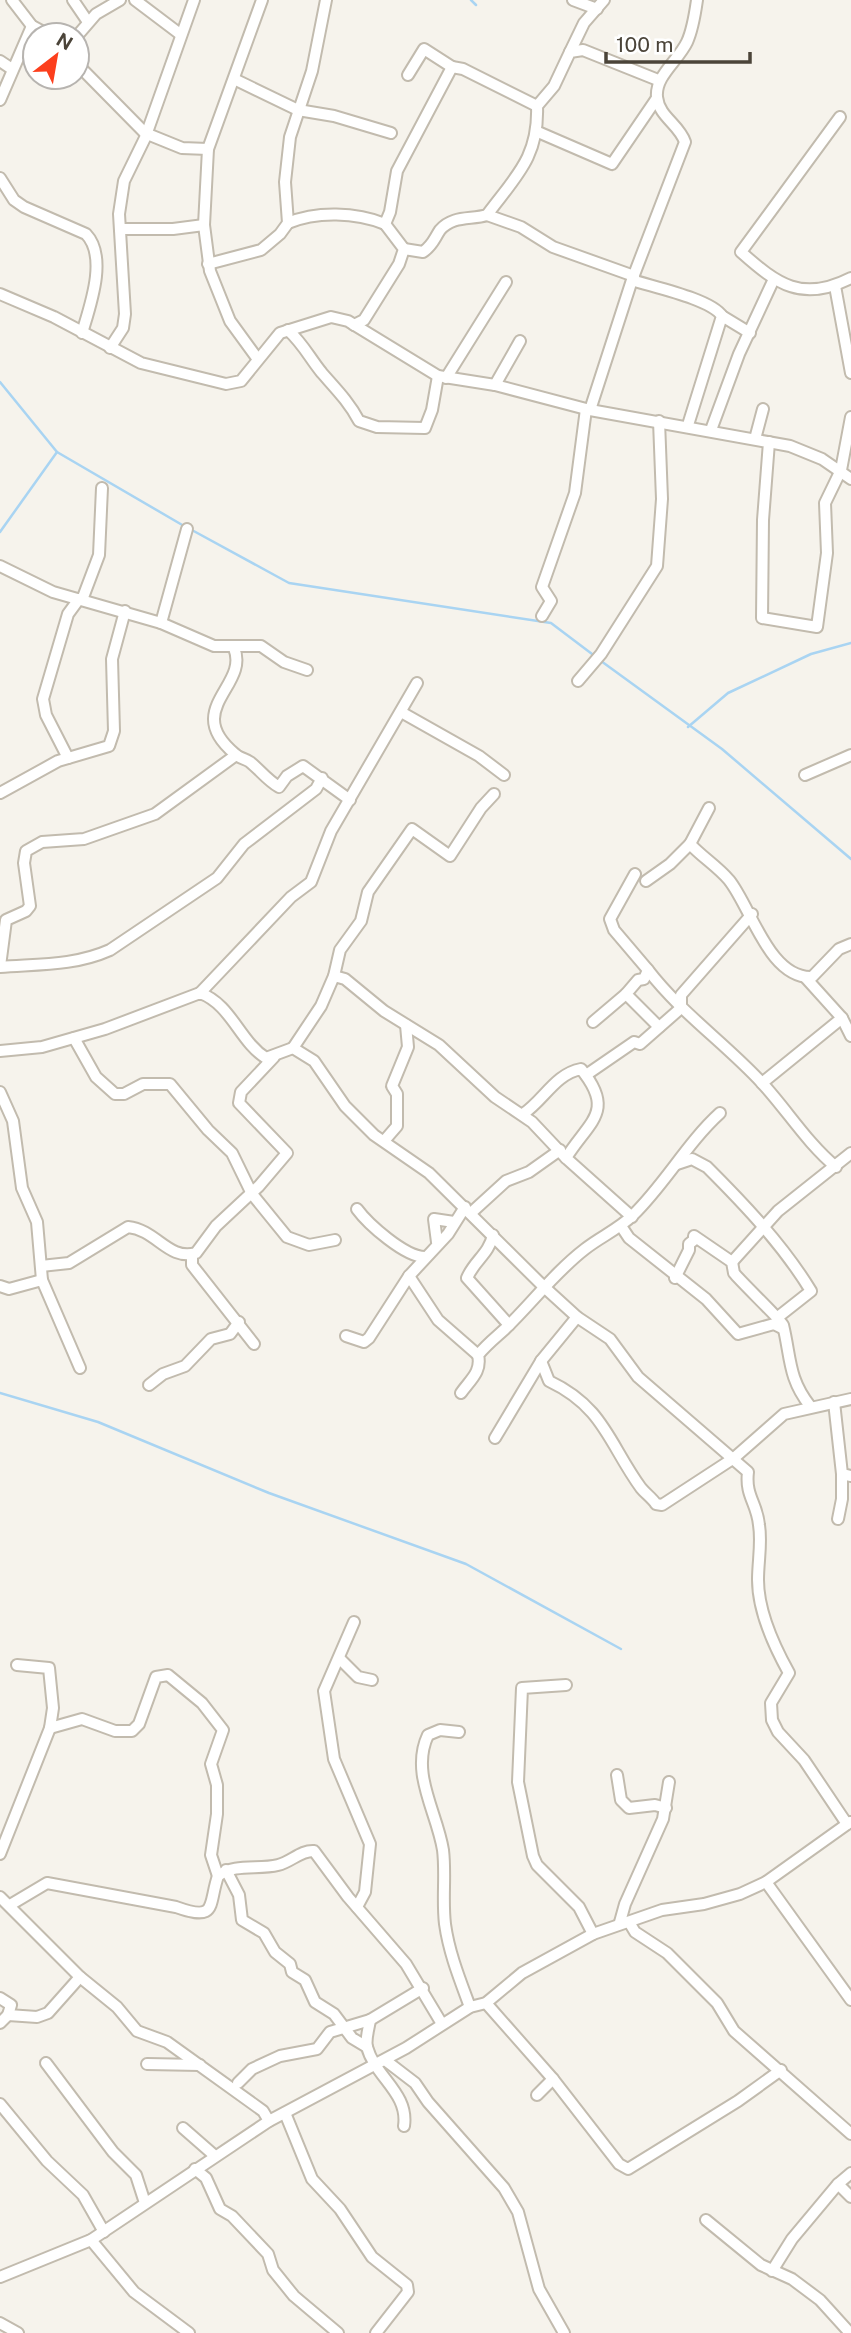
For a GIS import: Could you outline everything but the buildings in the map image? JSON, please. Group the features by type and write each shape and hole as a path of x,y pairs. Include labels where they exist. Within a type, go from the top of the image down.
{"street":[{"path":"12,0 28,21"},
{"path":"73,0 87,21"},
{"path":"89,21 120,0"},
{"path":"135,0 180,34"},
{"path":"110,348 123,328 125,314 120,229 124,181 145,133 194,0"},
{"path":"257,358 230,321 208,264 204,225 208,149 262,0"},
{"path":"288,223 285,182 290,137 312,71 326,0"},
{"path":"487,215 528,160 538,132 537,106 554,86 579,32 600,5 573,0"},
{"path":"542,616 551,601 542,587 575,493 588,409 633,278 685,142 682,134 661,112 657,97 658,80 687,43 697,0"},
{"path":"408,75 424,49 452,67 463,69 537,106"},
{"path":"0,100 21,50"},
{"path":"570,51 583,50 658,80"},
{"path":"0,61 12,69"},
{"path":"384,224 390,212 397,172 452,67"},
{"path":"91,78 145,133 182,148 208,149"},
{"path":"234,79 298,110 334,116 391,133"},
{"path":"538,132 612,164 657,97"},
{"path":"840,117 741,251 774,281 802,289 835,286 851,278"},
{"path":"0,178 14,200 24,207 86,234 92,241 97,263 82,332"},
{"path":"208,264 261,250 281,234 288,223 303,217 328,215 370,218 384,224 404,249 424,252 433,246 440,230 452,221 487,215 521,227 553,247 704,303 750,333"},
{"path":"120,229 173,229 204,225"},
{"path":"354,325 364,320 399,264 404,249"},
{"path":"711,430 774,281"},
{"path":"288,330 307,348 320,370 350,402 359,421 377,427 425,428 442,377 506,282"},
{"path":"835,286 851,373"},
{"path":"0,294 141,363 226,384 241,381 280,333 331,317 354,325 442,377 495,385 588,409 688,425 790,446 846,470 851,480"},
{"path":"688,425 722,316"},
{"path":"495,385 520,341"},
{"path":"755,439 762,409"},
{"path":"769,442 763,520 762,618 817,626 827,553 825,503 846,470 851,417"},
{"path":"578,681 615,634 657,566 662,499 659,421"},
{"path":"68,758 46,715 43,699 68,614 81,599 99,555 102,488"},
{"path":"161,623 187,530"},
{"path":"0,566 53,592 161,623 214,646 261,646 284,662 307,670"},
{"path":"0,793 68,758 109,746 112,742 112,659 125,611"},
{"path":"233,648 237,656 212,723 236,755 249,761 279,786 287,776 303,766 350,800"},
{"path":"0,1051 42,1047 74,1038 200,993 291,897 311,882 331,831 417,683"},
{"path":"401,712 488,762 504,775"},
{"path":"236,755 155,814 84,839 42,842 26,851 24,863 30,906 26,911 6,920 0,966 49,966 91,958 110,950 217,878 244,844 316,789 322,778"},
{"path":"805,775 851,755"},
{"path":"200,993 210,997 226,1011 258,1054 266,1058 274,1057 293,1048 321,1006 334,976 340,950 361,921 368,892 412,829 450,856 481,808 494,794"},
{"path":"646,881 670,864 690,844 709,808"},
{"path":"690,844 715,865 752,915 754,927 765,947 783,967 805,977 842,1018 851,1035"},
{"path":"635,874 610,919 614,930 681,1008 762,1083 817,1152 836,1167"},
{"path":"586,1075 634,1042 640,1044 681,1008 681,995 752,915"},
{"path":"805,977 812,977 839,949 851,944"},
{"path":"593,1023 638,980 644,979 648,970"},
{"path":"334,976 345,979 406,1025 439,1045 495,1097 523,1114 632,1217"},
{"path":"626,994 659,1027"},
{"path":"762,1083 842,1018"},
{"path":"384,1142 397,1126 397,1094 392,1086 408,1047 406,1025"},
{"path":"74,1038 96,1077 115,1094 124,1094 143,1084 170,1084 232,1153 252,1194 287,1237 309,1245 335,1240"},
{"path":"0,2277 91,2240 269,2121 380,2062 470,2007 486,2003 522,1973 593,1934 662,1910 704,1904 740,1894 766,1882 849,1823 804,1760 778,1732 772,1720 771,1703 789,1672 775,1649 760,1599 761,1540 759,1520 746,1489 748,1472 707,1440 638,1377 599,1330 577,1317 429,1173 384,1142 345,1106 314,1061 293,1048"},
{"path":"254,1344 192,1265 192,1255 207,1242 216,1226 252,1194 287,1153 239,1103 241,1092 274,1057"},
{"path":"346,1336 364,1342 369,1338 409,1276 468,1209 506,1181 563,1154 599,1111 597,1094 582,1069 566,1073 540,1102 523,1114"},
{"path":"0,1092 13,1121 22,1188 37,1222 41,1280 80,1368"},
{"path":"478,1355 544,1286 586,1248 632,1217 706,1126 720,1113"},
{"path":"732,1262 754,1240 762,1226 851,1153"},
{"path":"621,1226 629,1238 675,1278 706,1299 738,1334 780,1322 811,1291 778,1242 707,1167 692,1159 677,1164"},
{"path":"357,1209 382,1234 416,1257 425,1258"},
{"path":"437,1242 434,1219 454,1222"},
{"path":"41,1266 69,1263 128,1227 152,1234 170,1251 192,1255"},
{"path":"493,1235 491,1246 471,1269 467,1278 509,1325"},
{"path":"675,1278 694,1236 732,1262 734,1273 780,1322 795,1387 810,1406"},
{"path":"409,1276 438,1320 478,1355 480,1362 475,1377 461,1393"},
{"path":"0,1286 9,1289 41,1280"},
{"path":"495,1438 541,1361 577,1317"},
{"path":"149,1385 163,1374 185,1366 211,1339 230,1334 239,1322"},
{"path":"541,1361 549,1381 578,1395 608,1432 642,1489 656,1504 662,1505 733,1458 774,1419 810,1406 851,1399"},
{"path":"834,1402 847,1475 838,1519"},
{"path":"354,1622 324,1691 324,1699 331,1723 334,1759 370,1844 365,1892 357,1907"},
{"path":"339,1658 358,1677 372,1680"},
{"path":"0,1854 50,1728 53,1708 52,1673 49,1668 17,1665"},
{"path":"50,1728 82,1719 115,1731 132,1731 139,1724 156,1677 168,1675 202,1703 223,1730 211,1765 217,1784 211,1855 239,1895 242,1920 264,1933 275,1952 290,1964 292,1972 304,1980 315,2002 328,2009 352,2038 367,2047 380,2062 404,2104 404,2126"},
{"path":"566,1685 522,1688 519,1782 533,1856 579,1907 593,1934"},
{"path":"459,1732 440,1730 428,1735 422,1758 429,1805 442,1848 445,1923 450,1954 470,2007"},
{"path":"617,1775 621,1800 629,1808 655,1805 666,1808"},
{"path":"669,1782 666,1808 625,1904 625,1922 635,1932 667,1953 717,2003 734,2031 851,2134"},
{"path":"222,1873 275,1866 308,1850 314,1851 423,1988 442,2024"},
{"path":"10,1905 47,1884 176,1907 196,1914 204,1912 212,1905 222,1873"},
{"path":"766,1882 851,2000"},
{"path":"0,1898 80,1977 117,2007 137,2031 167,2042 263,2111 269,2121"},
{"path":"0,1998 10,2005 4,2019 37,2017 48,2013 80,1977"},
{"path":"238,2083 252,2069 280,2056 317,2049 330,2032 370,2020 423,1988"},
{"path":"486,2003 553,2079 619,2164 628,2169 738,2101 781,2070"},
{"path":"367,2047 370,2020"},
{"path":"380,2062 421,2089 428,2102 504,2188 518,2212 539,2289 564,2333"},
{"path":"46,2063 113,2152 136,2175 145,2203"},
{"path":"147,2064 202,2066"},
{"path":"537,2095 553,2079"},
{"path":"0,2104 47,2161 83,2195 104,2232"},
{"path":"285,2113 312,2179 340,2209 372,2257 398,2275 407,2285 408,2292 376,2333"},
{"path":"183,2128 215,2156"},
{"path":"195,2169 206,2178 220,2209 232,2216 268,2254 273,2270 294,2297 338,2333"},
{"path":"772,2271 792,2239 838,2184 851,2173"},
{"path":"838,2184 851,2197"},
{"path":"706,2220 772,2271 792,2279 810,2293 850,2333"},
{"path":"91,2240 134,2292 186,2332"},
{"path":"0,2323 18,2333"}],"waterway":[{"path":"471,0 476,5"},
{"path":"0,382 57,452 184,526"},
{"path":"0,532 57,452"},
{"path":"190,529 289,583 551,623 596,657"},
{"path":"688,727 728,693 811,654 851,643"},
{"path":"601,661 722,749 851,859"},
{"path":"0,1393 98,1422 269,1493 466,1564 621,1649"}]}
